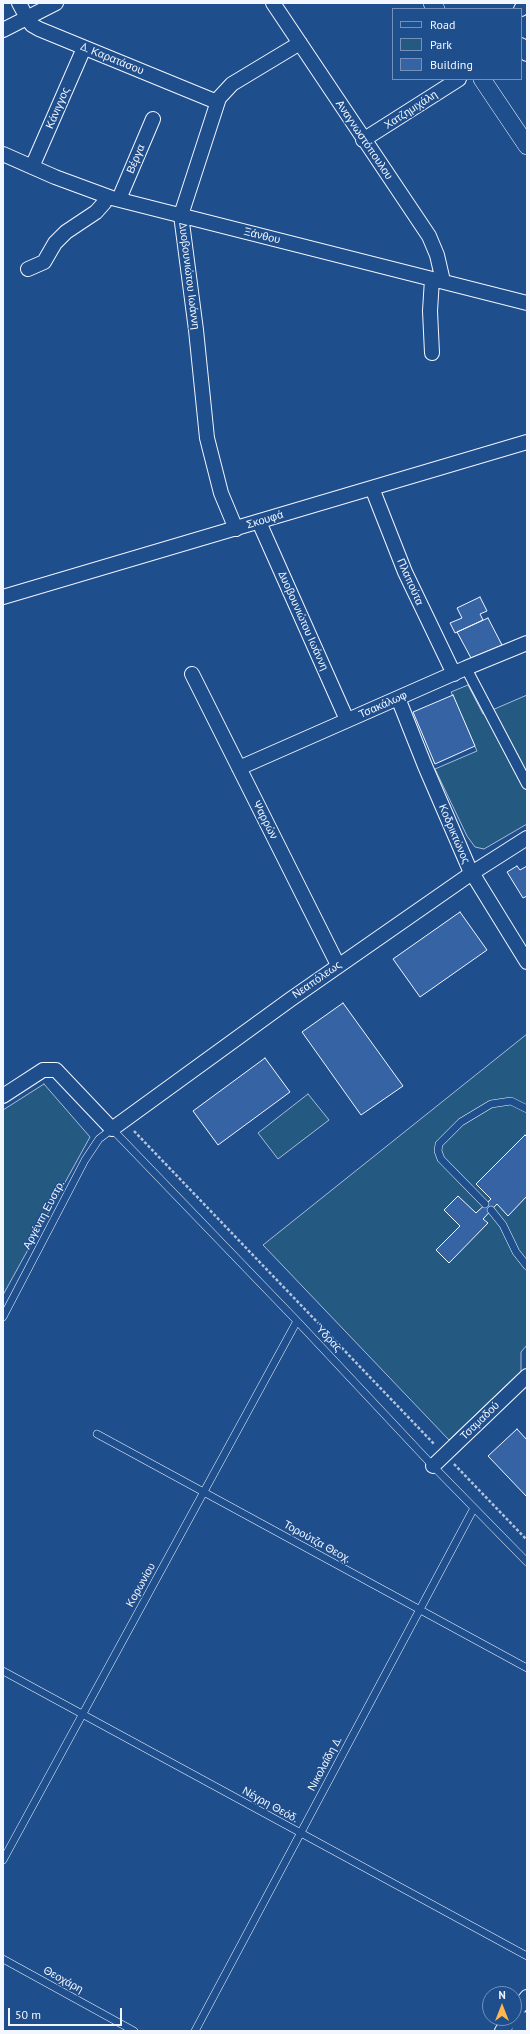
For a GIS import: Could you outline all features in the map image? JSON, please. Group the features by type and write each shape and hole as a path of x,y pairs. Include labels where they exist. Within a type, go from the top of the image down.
{"main road":[{"path":"523,2031 527,2023"}],"street":[{"name":"Δ. Καρατάσου","path":"19,3 32,25 39,29 217,102"},
{"path":"3,30 56,3"},
{"name":"Αναγνωστόπουλου","path":"272,3 429,236 437,255 437,280 430,312 432,353"},
{"name":"Δυοβουνιώτου Ιωάννη","path":"236,529 221,493 207,438 196,330 181,215 217,102 232,84 300,43"},
{"name":"Κάνιγγος","path":"32,167 84,48"},
{"name":"Χατζημιχάλη","path":"363,140 457,80"},
{"path":"483,80 527,146"},
{"name":"Βέργα","path":"28,269 44,262 55,243 66,232 96,212 104,203 113,198 153,119"},
{"name":"Ξάνθου","path":"3,154 32,167 113,198 527,303"},
{"name":"Σκουφά","path":"3,597 527,442"},
{"name":"Πλαπούτα","path":"372,488 405,572 460,671 527,784"},
{"name":"Δυοβουνιώτου Ιωάννη","path":"259,522 347,720"},
{"name":"Τσακάλωφ","path":"239,768 527,643"},
{"name":"Ψαρρών","path":"192,674 338,966"},
{"name":"Κοδρικτώνος","path":"398,698 425,766 472,873 527,962"},
{"name":"Νεαπόλεως","path":"112,1129 338,966 472,873 527,838"},
{"path":"3,1096 43,1070 56,1070 112,1129"},
{"name":"Τσαμαδού","path":"433,1466 527,1376"}],"lane":[{"path":"485,1204 441,1159 438,1151 439,1144 460,1122 491,1104 511,1102 527,1109"},
{"name":"Αργέντη Ευστρ.","path":"3,1317 85,1160 99,1139 112,1129"},
{"name":"Ύδρας","path":"112,1129 297,1321 433,1466 527,1562"},
{"path":"491,1210 501,1222 516,1252 527,1266"},
{"name":"Κορωνίου","path":"3,1860 297,1321"},
{"name":"Τορούτζα Θεοχ.","path":"97,1434 527,1668"},
{"name":"Νικολαΐδη Δ.","path":"195,2031 474,1508"},
{"name":"Νέγρη Θεόδ.","path":"3,1671 300,1834 527,1956"},
{"name":"Θεοχάρη","path":"3,1959 134,2031"}],"path":[{"path":"124,1119 527,1540"}],"green space":[{"path":"468,685 483,714 527,695 527,824 484,849 475,847 467,836 435,769 477,751 451,692"},
{"path":"527,1034 527,1345 521,1352 521,1371 449,1440 263,1245"},
{"path":"44,1084 90,1137 3,1295 3,1110"},
{"path":"308,1094 329,1120 278,1159 258,1133"}],"building":[{"path":"480,597 487,611 480,614 483,620 455,633 450,623 462,618 457,608"},
{"path":"488,618 502,645 471,658 457,632"},
{"path":"453,695 475,746 435,764 413,712"},
{"path":"517,866 520,870 527,866 527,896 523,898 507,872"},
{"path":"460,912 487,950 420,997 393,959"},
{"path":"343,1003 403,1086 361,1115 302,1032"},
{"path":"265,1058 290,1092 218,1145 193,1111"},
{"path":"525,1135 527,1137 527,1196 508,1216 497,1204 483,1219 488,1223 449,1263 436,1250 460,1226 444,1210 458,1196 476,1213 491,1199 476,1184"},
{"path":"517,1429 527,1440 527,1497 488,1456"}]}
